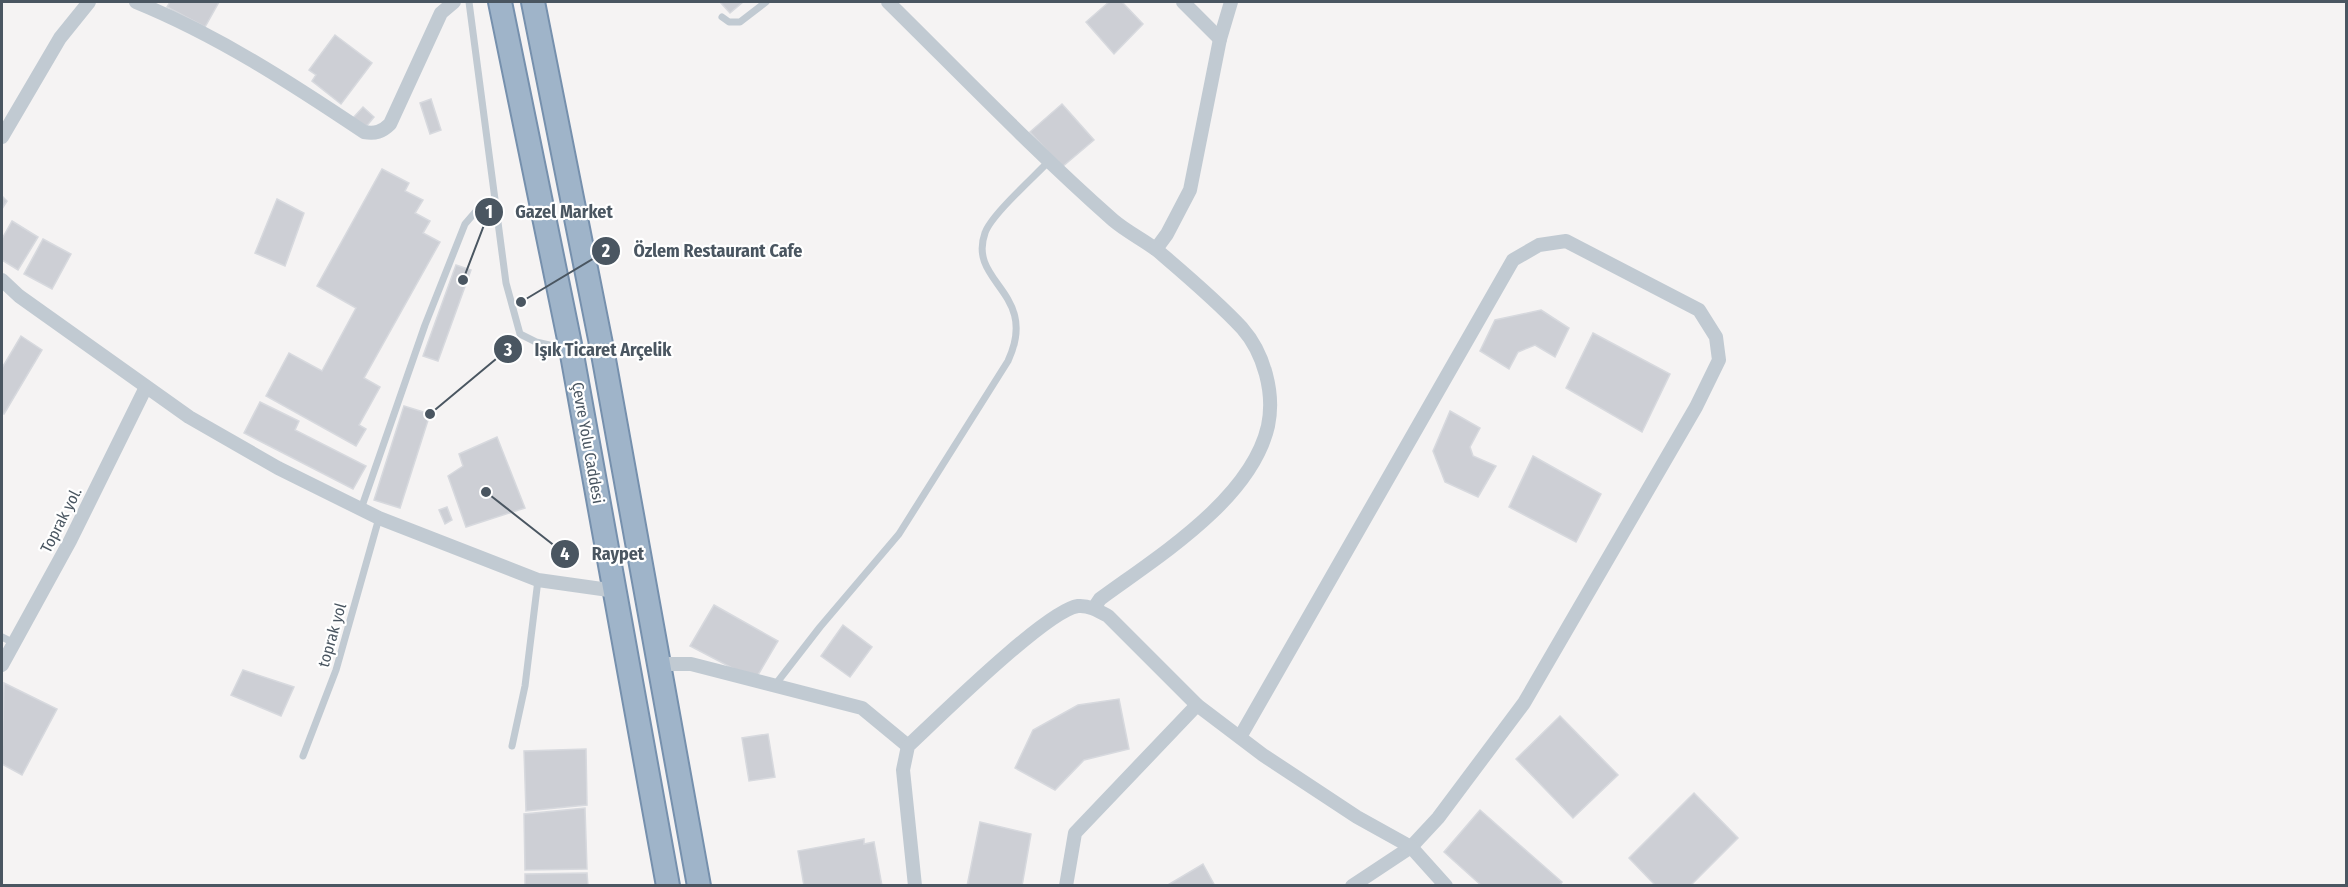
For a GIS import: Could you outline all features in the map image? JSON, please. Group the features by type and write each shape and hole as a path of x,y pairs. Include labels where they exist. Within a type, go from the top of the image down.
{"highway":[{"name":"Çevre Yolu Caddesi","path":"500,2 571,350 668,885"},
{"name":"Çevre Yolu Caddesi","path":"533,2 603,354 699,885"}],"street":[{"path":"2,137 60,38 89,2"},
{"path":"136,2 177,18 305,91 364,132 371,133 379,132 390,124 441,13 454,2"},
{"path":"888,2 1049,161 1115,222 1156,249 1242,328 1252,343 1266,374 1269,392 1268,426 1247,470 1223,501 1199,524 1100,599 1094,608"},
{"path":"1183,2 1220,39"},
{"path":"1156,249 1167,234 1190,190 1220,39 1231,2"},
{"path":"1240,737 1513,260 1539,245 1566,241 1699,310 1716,337 1719,360 1696,407 1524,703 1444,810 1411,847 1352,885"},
{"path":"2,280 19,296 189,417 278,468 379,518 538,580 616,591"},
{"name":"Toprak yol.","path":"2,665 8,640 70,541 146,387"},
{"path":"915,885 903,771 908,746 981,679 1061,612 1078,606 1094,608 1108,616 1197,705 1358,817 1411,847 1446,885"},
{"path":"660,664 691,664 773,687 862,708 908,746"},
{"path":"1066,885 1075,833 1197,705"}],"lane":[{"path":"469,2 506,283 520,334 536,342 571,350"},
{"path":"722,17 729,22 740,22 766,2"},
{"path":"773,687 820,627 899,534 1008,361 1016,339 1016,315 1007,297 987,269 983,242 988,226 1049,161"},
{"path":"361,509 425,325 465,224 477,210 496,203"},
{"name":"toprak yol","path":"303,756 336,670 379,518"},
{"path":"512,746 525,686 538,580"}],"building":[{"path":"170,2 219,2 205,27 167,7"},
{"path":"720,2 743,2 730,13"},
{"path":"1109,2 1122,2 1143,24 1114,54 1086,22"},
{"path":"335,35 372,63 341,104 312,81 316,75 309,70"},
{"path":"431,99 441,130 430,134 420,103"},
{"path":"1062,104 1094,140 1062,167 1030,132"},
{"path":"363,107 374,117 365,128 353,118"},
{"path":"382,169 409,183 405,191 423,200 415,213 430,221 423,233 440,242 364,378 380,387 359,425 366,429 356,446 266,396 289,353 322,371 356,308 317,286"},
{"path":"2,196 7,201 2,209"},
{"path":"277,199 304,213 285,266 255,253"},
{"path":"12,221 38,237 18,270 2,260 2,239"},
{"path":"43,239 71,254 52,289 24,274"},
{"path":"456,265 471,270 438,361 423,356"},
{"path":"1541,310 1569,328 1555,357 1535,345 1518,352 1509,369 1480,351 1495,320"},
{"path":"1593,333 1670,374 1642,432 1566,388"},
{"path":"21,336 42,350 4,414 2,413 2,368"},
{"path":"260,402 299,421 295,430 366,466 353,489 244,433"},
{"path":"404,406 430,414 400,508 374,500"},
{"path":"1450,411 1480,428 1470,447 1473,456 1496,466 1478,497 1445,482 1433,451"},
{"path":"497,437 525,508 466,527 448,476 463,466 459,454"},
{"path":"1533,456 1601,494 1576,542 1509,507"},
{"path":"447,507 452,520 445,524 439,510"},
{"path":"714,605 778,641 755,680 690,646"},
{"path":"843,625 872,647 850,677 821,656"},
{"path":"243,670 294,687 281,716 231,695"},
{"path":"4,683 57,709 22,775 2,764"},
{"path":"1119,699 1129,749 1084,760 1055,790 1015,768 1033,730 1078,705"},
{"path":"1560,716 1618,775 1573,818 1516,759"},
{"path":"768,734 775,777 749,781 742,738"},
{"path":"586,749 587,805 526,811 524,751"},
{"path":"1694,793 1738,838 1690,886 1656,886 1629,858"},
{"path":"585,808 587,869 525,870 524,814"},
{"path":"1480,810 1562,882 1559,886 1482,886 1444,852"},
{"path":"980,822 1031,834 1022,886 967,886"},
{"path":"864,839 864,844 874,842 882,886 804,886 798,851"},
{"path":"1203,864 1215,886 1166,886"},
{"path":"587,873 588,886 525,886 525,874"}],"place":[{"name":"Gazel Market","path":"463,280"},
{"name":"Özlem Restaurant Cafe","path":"521,302"},
{"name":"Işık Ticaret Arçelik","path":"430,414"},
{"name":"Raypet","path":"486,492"}]}
